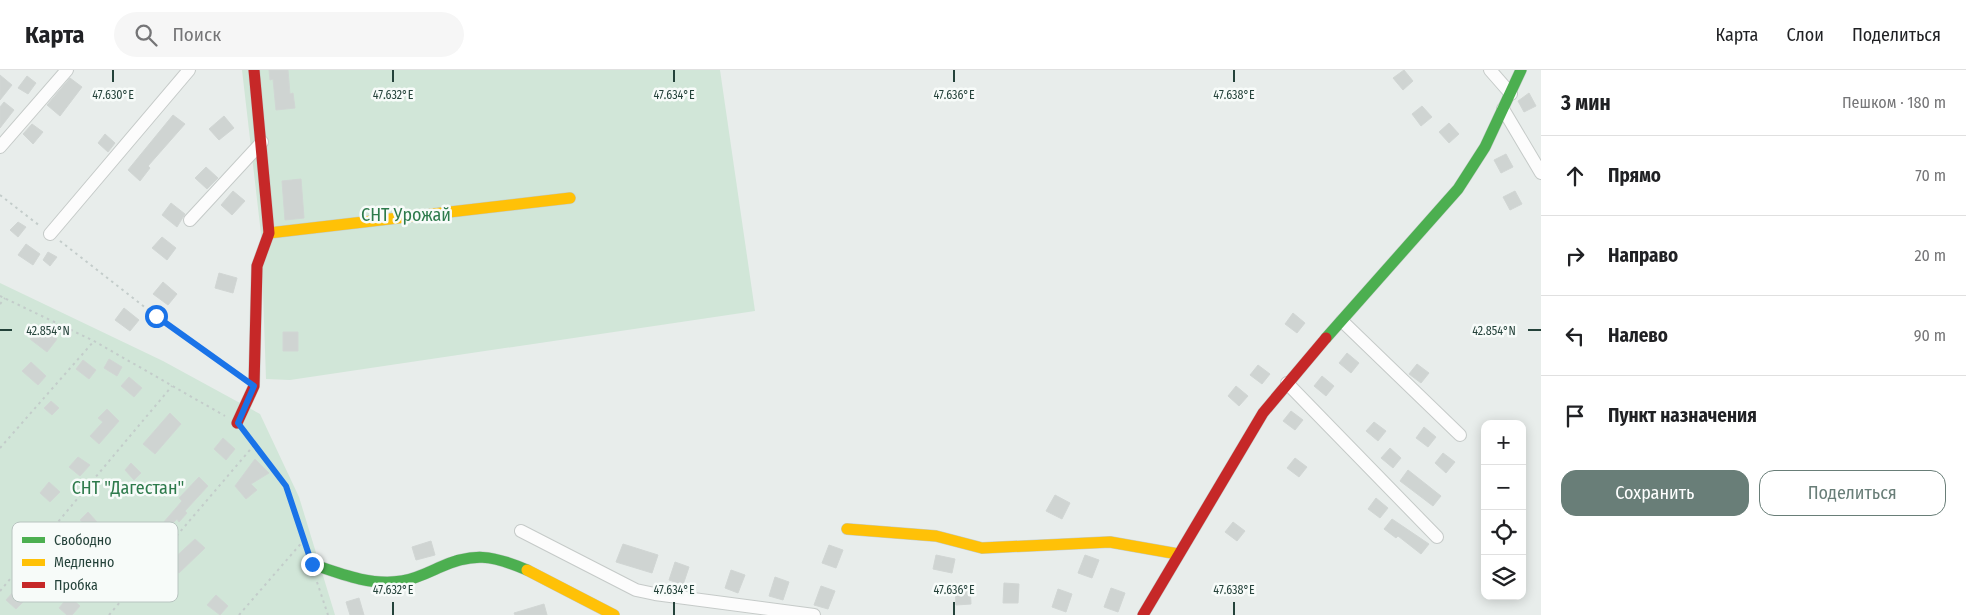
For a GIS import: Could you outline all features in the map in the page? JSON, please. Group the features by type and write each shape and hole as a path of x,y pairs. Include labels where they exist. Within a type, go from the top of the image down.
{"street":[{"path":"0,147 67,70"},
{"path":"50,234 188,70"},
{"path":"238,423 254,386 257,266 269,233 254,70"},
{"path":"1490,70 1511,94"},
{"path":"1142,615 1263,413 1287,383 1458,189 1485,147 1521,70"},
{"path":"1503,109 1541,173"},
{"path":"190,220 262,142"},
{"path":"269,233 437,211 570,198"},
{"path":"1342,321 1460,435"},
{"path":"1287,383 1437,537"},
{"path":"847,529 936,536 982,548 1110,542 1178,554"},
{"path":"521,532 636,590 814,615"},
{"path":"312,564 375,584 404,581 462,558 484,556 519,567 614,615"}],"path":[{"path":"0,195 201,349 254,386"},
{"path":"0,296 94,341 238,423 286,486 328,615"},
{"path":"0,304 5,298"},
{"path":"0,448 94,341"},
{"path":"58,522 172,386"},
{"path":"178,534 255,444"},
{"path":"239,615 304,540"},
{"path":"0,591 12,577"},
{"path":"109,615 120,602"}],"green space":[{"name":"СНТ Урожай","path":"242,70 720,70 755,311 290,380 266,379 261,234"},
{"name":"СНТ \"Дагестан\"","path":"0,283 163,361 260,414 299,497 335,615 0,615"}],"building":[{"path":"269,70 288,70 290,94 293,93 295,108 276,110 273,79 270,80"},
{"path":"1404,70 1413,81 1403,90 1393,78"},
{"path":"0,75 12,85 0,100"},
{"path":"27,76 36,83 28,94 18,88"},
{"path":"70,78 82,87 60,116 47,105"},
{"path":"1529,93 1536,106 1524,112 1518,101"},
{"path":"4,102 14,110 0,128 0,107"},
{"path":"1422,106 1432,117 1421,126 1412,114"},
{"path":"173,115 185,124 148,166 150,168 140,181 128,170"},
{"path":"224,116 234,128 219,140 209,129"},
{"path":"1449,123 1459,134 1449,143 1439,132"},
{"path":"32,124 43,132 33,144 23,134"},
{"path":"105,134 115,143 108,152 98,143"},
{"path":"1506,154 1513,167 1501,173 1494,160"},
{"path":"206,167 218,178 207,189 195,178"},
{"path":"301,179 304,218 285,220 282,181"},
{"path":"233,191 245,201 232,215 221,205"},
{"path":"1515,191 1522,204 1510,210 1503,197"},
{"path":"171,203 185,214 177,227 162,215"},
{"path":"18,222 26,227 18,237 10,230"},
{"path":"162,237 176,248 167,260 152,248"},
{"path":"26,244 40,254 33,265 18,255"},
{"path":"48,252 57,257 50,266 43,260"},
{"path":"219,273 237,278 233,293 215,288"},
{"path":"163,282 177,294 168,305 153,294"},
{"path":"124,308 139,320 130,331 115,320"},
{"path":"1293,313 1305,323 1297,333 1285,324"},
{"path":"40,326 57,339 47,352 30,339"},
{"path":"283,332 298,332 298,351 283,351"},
{"path":"1347,353 1359,363 1351,373 1339,363"},
{"path":"109,359 122,367 117,376 104,368"},
{"path":"83,360 96,370 89,379 76,369"},
{"path":"31,362 46,376 38,385 22,371"},
{"path":"1417,364 1429,373 1421,383 1409,374"},
{"path":"1258,365 1270,374 1262,384 1250,375"},
{"path":"1322,376 1334,386 1326,396 1314,386"},
{"path":"129,377 142,388 134,397 121,386"},
{"path":"1236,386 1248,396 1239,406 1228,396"},
{"path":"51,401 59,408 52,415 44,408"},
{"path":"107,409 119,421 99,444 90,436 103,422 98,418"},
{"path":"1291,411 1303,420 1295,430 1283,421"},
{"path":"170,413 181,424 155,454 143,444"},
{"path":"1374,422 1386,431 1378,441 1366,431"},
{"path":"1424,427 1436,437 1428,447 1416,438"},
{"path":"223,438 235,449 226,460 214,449"},
{"path":"1390,448 1401,458 1393,468 1381,458"},
{"path":"1443,453 1455,462 1446,473 1435,463"},
{"path":"78,457 90,465 80,476 69,467"},
{"path":"1295,458 1307,467 1299,477 1287,468"},
{"path":"255,459 269,473 251,484 257,490 246,499 235,486"},
{"path":"131,463 141,473 134,480 125,470"},
{"path":"1408,470 1441,496 1433,506 1400,481"},
{"path":"199,477 208,486 185,511 187,513 179,522 177,519 174,522 164,522 182,501 179,498"},
{"path":"49,482 60,492 50,502 40,493"},
{"path":"1055,495 1070,503 1062,519 1046,511"},
{"path":"1376,498 1388,508 1380,518 1368,509"},
{"path":"88,512 97,522 82,522 80,520"},
{"path":"1392,519 1429,544 1421,554 1398,536 1396,538 1384,529"},
{"path":"1233,522 1245,531 1237,541 1225,532"},
{"path":"195,539 205,548 179,573 178,555"},
{"path":"431,541 435,555 416,560 412,547"},
{"path":"623,544 658,555 652,573 616,562"},
{"path":"829,545 843,550 836,568 822,563"},
{"path":"936,555 955,559 952,573 933,569"},
{"path":"1085,555 1099,560 1092,578 1078,573"},
{"path":"675,562 689,567 683,585 669,580"},
{"path":"731,570 745,575 738,593 725,588"},
{"path":"775,577 789,582 783,600 769,596"},
{"path":"1004,583 1019,584 1018,603 1003,603"},
{"path":"970,585 971,604 956,605 955,586"},
{"path":"821,586 835,591 828,609 814,605"},
{"path":"1111,588 1125,593 1118,612 1104,607"},
{"path":"1058,589 1072,594 1066,612 1052,607"},
{"path":"12,593 12,602 23,602 16,609 6,600"},
{"path":"216,595 228,606 220,615 207,605"},
{"path":"359,598 364,615 350,615 346,602"},
{"path":"64,602 76,602 80,606 72,615 67,615 59,608"},
{"path":"544,604 547,615 515,615 514,613"}],"traffic: fast":[{"path":"1326,338 1458,189 1485,147 1521,70"},
{"path":"312,564 356,578 379,582 407,580 462,559 482,557 503,561 527,570"}],"traffic: slow":[{"path":"269,233 570,198"},
{"path":"847,529 936,536 982,548 1110,542 1178,554"},
{"path":"527,570 614,615"}],"traffic: jam":[{"path":"237,423 254,386 257,266 269,233 254,70"},
{"path":"1143,615 1263,413 1326,338"}],"route":[{"path":"156,316 254,386 238,423 286,486 312,564"}]}
